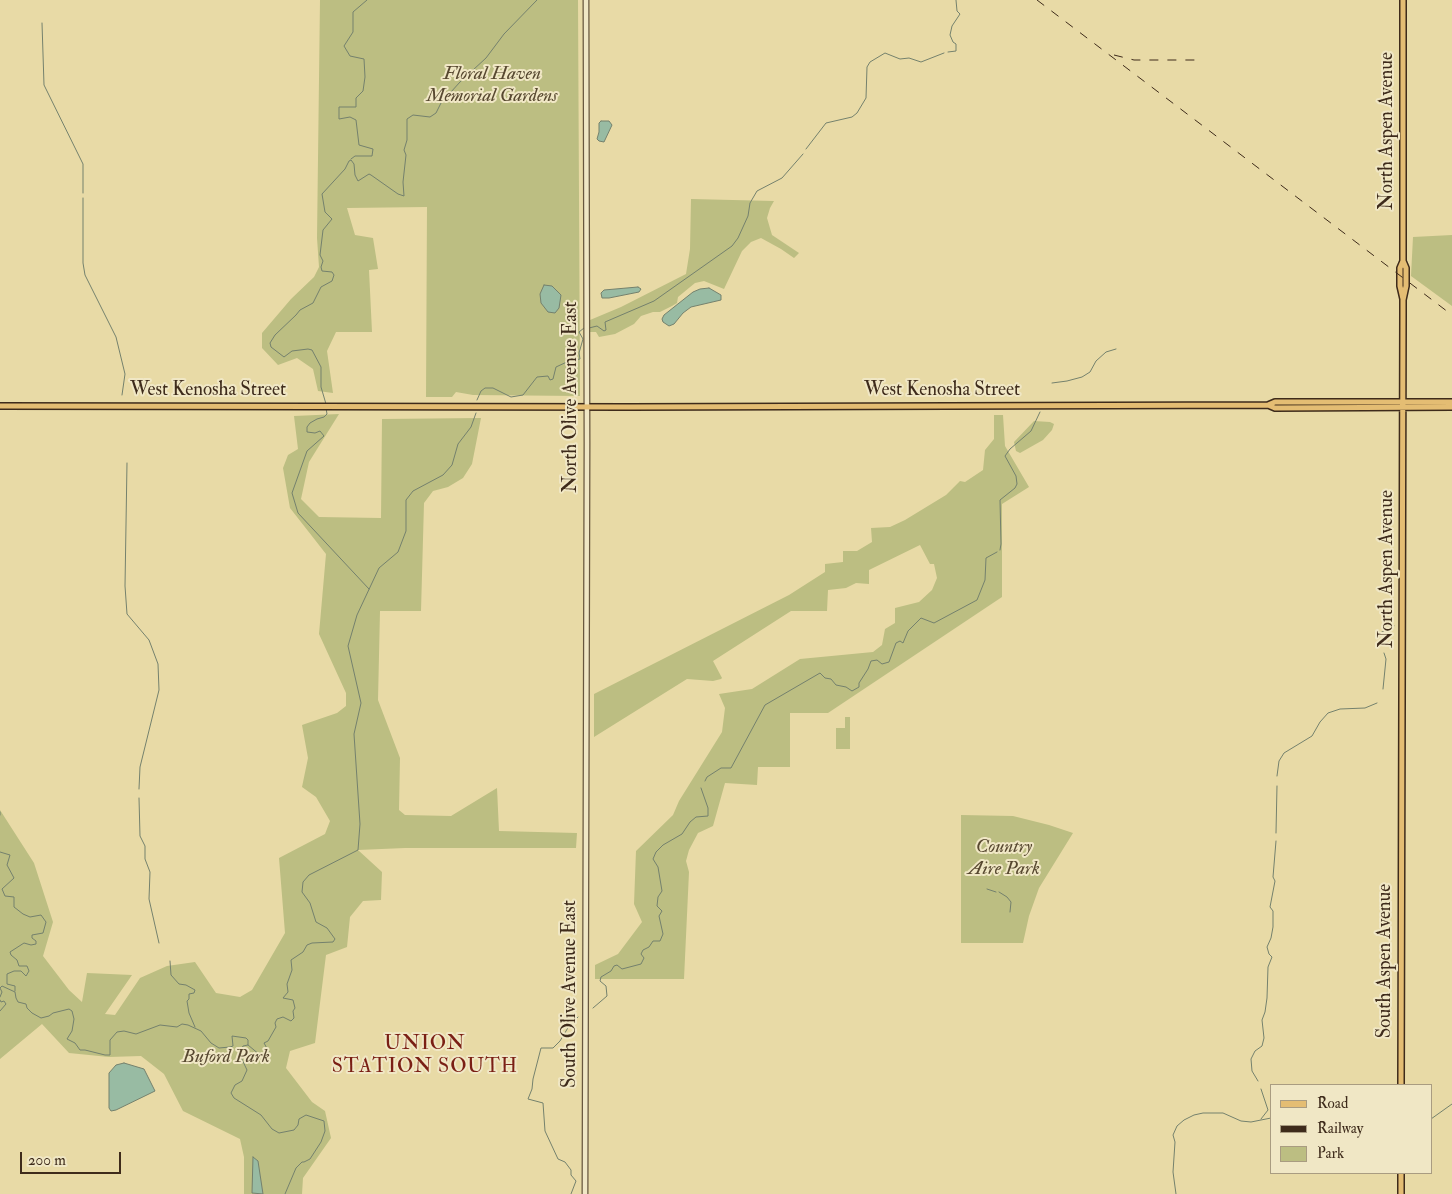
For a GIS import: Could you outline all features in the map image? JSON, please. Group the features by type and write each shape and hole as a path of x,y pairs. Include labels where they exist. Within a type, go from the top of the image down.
{"main road":[{"name":"North Aspen Avenue","path":"1402,837 1403,300 1406,286 1406,268 1403,261 1403,0"},
{"name":"West Kenosha Street","path":"0,406 1268,405 1275,402 1329,405 1403,404"},
{"path":"1403,404 1452,402"},
{"path":"1403,404 1452,407"},
{"name":"South Aspen Avenue","path":"1401,1084 1402,837"},
{"path":"1400,1194 1401,1174"}],"street":[{"name":"North Olive Avenue East","path":"586,0 586,794"},
{"name":"South Olive Avenue East","path":"585,1194 586,794"}],"green space":[{"name":"Floral Haven Memorial Gardens","path":"320,0 578,0 580,396 473,395 456,392 452,397 426,397 427,207 347,208 355,235 373,238 378,269 369,270 372,332 336,332 327,351 333,393 318,391 313,369 297,358 278,365 262,348 262,333 291,299 314,277 319,267 317,238"},
{"path":"691,199 774,201 767,218 772,235 799,253 794,258 761,238 751,242 742,251 724,289 704,281 695,283 678,297 677,303 660,312 641,316 634,324 615,334 599,337 596,332 590,332 590,320 621,307 686,274 690,249"},
{"path":"1452,235 1452,306 1411,276 1413,237"},
{"name":"Buford Park","path":"339,414 309,462 301,499 319,517 381,518 382,419 481,418 472,464 463,478 448,487 433,491 424,503 421,611 380,611 378,700 400,758 399,810 405,815 451,816 497,788 499,831 577,833 576,848 405,848 358,850 382,872 381,900 363,901 350,917 347,947 326,955 315,1043 290,1051 286,1068 312,1102 325,1111 331,1138 303,1178 302,1194 244,1194 244,1157 240,1139 183,1111 164,1074 141,1056 109,1057 69,1053 42,1024 0,1059 0,810 34,863 53,922 43,956 69,990 82,1002 87,973 132,975 105,1014 115,1015 140,978 167,966 195,962 216,993 240,997 252,990 285,933 279,858 325,834 330,821 316,797 302,787 308,758 302,725 337,713 346,706 346,693 319,634 326,554 290,508 283,468 288,455 298,449 294,416"},
{"path":"994,415 1003,415 1005,446 1029,487 1002,504 1002,597 828,713 790,713 790,767 758,767 757,785 725,783 713,826 698,833 689,850 686,861 689,872 684,979 595,979 595,965 618,954 642,922 634,904 636,851 673,815 679,801 722,732 725,708 719,694 752,689 800,659 873,652 882,645 885,629 895,623 895,608 919,602 932,590 937,578 934,564 930,564 920,545 869,570 869,584 856,583 846,588 828,590 827,611 791,611 713,661 721,679 713,681 687,679 594,737 594,694 789,595 825,572 825,564 843,562 843,551 857,551 872,542 871,528 890,527 905,520 946,495 960,481 965,482 983,470 985,450 994,439"},
{"path":"1034,421 1054,424 1052,430 1043,440 1020,453 1016,451 1014,442"},
{"path":"845,717 850,717 850,749 836,749 836,728 845,728"},
{"name":"Country Aire Park","path":"961,815 1013,816 1073,833 1039,888 1029,916 1023,943 961,943"}],"shaded area":[{"path":"601,121 609,121 612,125 604,142 597,139 599,123"},
{"path":"544,285 552,286 561,295 559,308 555,313 548,312 541,303 540,294"},
{"path":"638,287 641,289 639,292 602,298 601,293 604,290"},
{"path":"709,288 721,295 721,300 691,307 674,324 669,326 663,322 664,315 693,292"},
{"path":"124,1063 144,1069 155,1091 111,1111 109,1108 109,1073 116,1065"},
{"path":"253,1157 258,1161 263,1194 252,1193"}],"waterway":[{"path":"351,159 355,156 372,156 373,149 359,145 356,120 350,117 339,119 339,107 356,107 356,98 363,91 365,77 364,59 350,56 344,46 353,32 353,12 367,0"},
{"path":"326,404 321,387 321,367 312,350 292,351 284,357 271,347 270,343 275,335 300,310 313,303 321,287 332,281 334,275 332,272 322,271 321,267 323,261 320,255 323,230 332,219 325,212 322,194 351,160 354,164 355,175 358,181 369,174 404,196 403,182 406,155 404,150 407,140 407,119 413,115 430,117 436,113 441,103 486,58 504,34 537,0"},
{"path":"948,52 956,51 956,44 950,35 952,26 960,14 957,11 956,0"},
{"path":"42,23 44,85 83,164 83,193"},
{"path":"806,149 826,123 852,117 857,113 866,98 867,67 870,62 885,53 900,59 909,58 921,62 944,53"},
{"path":"589,328 597,326 604,331 606,330 605,322 654,301 732,246 738,238 748,216 750,203 757,191 782,178 803,154"},
{"path":"83,198 83,263 85,275 116,337 125,374 122,395"},
{"path":"477,400 481,391 485,388 493,388 511,397 523,395 537,377 548,376 550,380 553,379 556,367 569,361 580,359 579,353 583,339 579,332 584,328"},
{"path":"1052,383 1082,377 1090,372 1096,361 1106,352 1116,349"},
{"path":"326,408 327,414 310,423 307,427 307,432 315,433 320,431 324,436 307,451 292,493 298,513 369,589"},
{"path":"1000,550 1000,500 1015,488 1017,484 1016,476 1005,456 1010,449 1031,431 1040,412"},
{"path":"248,1045 260,1055 265,1056 269,1052 264,1043 268,1041 276,1027 277,1019 283,1017 291,1021 294,1018 293,1011 295,1008 293,1000 283,998 288,992 287,984 292,970 291,960 303,952 307,945 333,942 335,939 327,928 316,922 310,903 302,892 303,882 309,875 358,850 360,824 354,734 361,703 348,646 357,615 379,568 398,552 406,531 406,500 413,491 443,475 452,465 458,444 471,427 476,413"},
{"path":"127,463 125,586 127,614 149,640 158,664 159,690 140,767 139,789"},
{"path":"705,781 707,777 721,768 731,768 765,705 820,673 825,678 831,679 836,685 846,687 852,691 859,687 859,683 871,661 877,660 882,664 889,662 896,643 900,641 903,643 908,631 921,618 934,623 977,600 985,580 986,558 997,552"},
{"path":"1378,637 1378,634 1394,626"},
{"path":"1383,689 1386,659 1384,653"},
{"path":"1277,776 1279,761 1284,753 1312,736 1328,713 1340,709 1365,708 1377,703"},
{"path":"1276,833 1277,786"},
{"path":"593,1008 607,996 606,986 600,981 601,977 617,965 622,969 641,964 644,958 641,954 643,950 649,947 653,941 660,941 663,934 659,916 662,911 657,906 658,897 662,891 658,867 653,859 656,852 663,845 682,834 696,817 708,816 708,808 701,788"},
{"path":"139,798 140,836 145,846 145,859 150,872 149,899 159,943"},
{"path":"1258,1081 1252,1071 1251,1059 1255,1051 1262,1046 1264,1038 1262,1020 1267,998 1268,967 1272,957 1267,947 1273,927 1273,911 1270,907 1275,881 1273,877 1276,841"},
{"path":"0,852 10,855 7,865 14,878 2,889 5,896 14,897 14,907 23,914 30,917 41,915 46,922 43,933 32,935 36,944 24,943 10,952 17,960 19,966 27,966 29,971 26,976 21,971 7,974 7,984 15,986 15,991"},
{"path":"987,889 996,892"},
{"path":"999,892 1011,902 1010,912"},
{"path":"170,961 171,975 179,984 186,985 195,990 194,993 189,994 187,1001 189,1013 195,1027"},
{"path":"0,997 2,992 0,988 2,986 15,992 18,1002 26,1004 32,1013 41,1018 69,1009 72,1011 74,1019 72,1031 67,1039 75,1043 80,1050 105,1055 110,1055 110,1040 117,1032 124,1031 136,1034 160,1025 177,1027 182,1024 188,1025 201,1031 211,1043 219,1048 233,1046 232,1036 246,1038 248,1045 243,1046 239,1053 247,1070 242,1081 235,1085 231,1093 234,1098 261,1115 272,1129 279,1133 294,1130 298,1125 299,1119 306,1115 324,1121 325,1131 321,1142 310,1159 302,1162 296,1168 285,1194"},
{"path":"0,1000 6,1004 0,1011"},
{"path":"571,1194 576,1181 565,1162 558,1159 545,1131 543,1103 528,1099 541,1048 553,1048 578,1017"},
{"path":"1261,1089 1268,1110 1261,1119"},
{"path":"1432,1118 1452,1104"},
{"path":"1176,1194 1173,1172 1175,1142 1173,1135 1177,1126 1184,1120 1203,1113 1223,1113 1241,1121 1251,1122 1270,1118"}],"railway":[{"path":"1037,0 1452,315"},
{"path":"1114,55 1134,60 1201,60"}],"district":[{"name":"UNION STATION SOUTH","path":"425,1056"}]}
